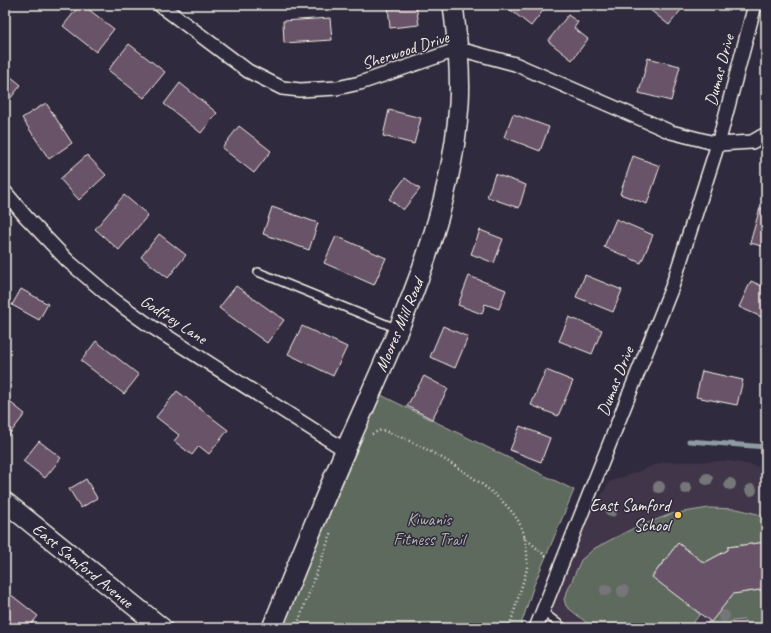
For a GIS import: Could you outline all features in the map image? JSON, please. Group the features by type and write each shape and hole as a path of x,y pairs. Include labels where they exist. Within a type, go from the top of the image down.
{"street":[{"name":"Sherwood Drive","path":"160,5 248,71 282,88 300,90 337,88 360,83 459,49 515,64 671,132 718,144"},
{"name":"Moores Mill Road","path":"272,628 345,450 422,273 447,190 459,103 459,49 453,5"},
{"name":"Dumas Drive","path":"536,628 672,288 718,144 755,5"},
{"path":"718,144 752,142 766,134"},
{"name":"Godfrey Lane","path":"5,192 26,217 68,261 114,300 146,323 345,450"},
{"name":"East Samford Avenue","path":"5,502 162,628"}],"lane":[{"path":"258,272 398,329"},
{"path":"542,611 564,628"}],"path":[{"path":"372,435 381,430 398,434 457,467 476,480 508,508 516,518 524,536 528,559 527,568 509,628"},
{"path":"296,628 333,528"},
{"path":"524,536 559,568"}],"shaded area":[{"name":"East Samford School","path":"730,461 766,468 766,628 544,628 571,548 609,482 663,462"}],"green space":[{"name":"Kiwanis Fitness Trail","path":"379,394 574,490 534,585 520,628 282,628"},
{"path":"709,508 737,509 766,516 766,542 728,547 728,550 704,563 678,543 652,576 700,614 689,628 593,628 566,606 564,599 581,560 595,548 632,529 671,514"},
{"path":"766,589 765,624 753,626 744,620 731,621 725,628 703,628 709,621 711,622 733,594"}],"building":[{"path":"80,5 83,5 114,29 96,52 63,26"},
{"path":"388,5 416,5 419,25 390,28"},
{"path":"510,5 542,5 545,8 531,26 508,8"},
{"path":"644,5 685,5 669,25"},
{"path":"568,15 578,22 574,28 588,39 572,60 548,41"},
{"path":"330,18 332,40 284,43 283,21"},
{"path":"129,44 165,72 144,98 108,70"},
{"path":"648,58 680,66 671,101 639,93"},
{"path":"5,72 21,85 6,104 5,103"},
{"path":"180,83 217,113 201,133 164,104"},
{"path":"46,103 72,143 49,159 22,118"},
{"path":"389,110 421,118 414,144 383,136"},
{"path":"513,114 549,127 540,151 504,137"},
{"path":"239,126 271,151 254,173 222,148"},
{"path":"87,155 106,175 79,200 60,179"},
{"path":"633,156 660,166 647,204 620,194"},
{"path":"495,174 526,185 519,208 487,197"},
{"path":"405,178 420,189 403,210 389,199"},
{"path":"124,195 148,215 119,250 95,229"},
{"path":"272,207 318,223 309,250 263,234"},
{"path":"760,208 766,209 766,247 750,243"},
{"path":"616,219 653,235 641,263 604,247"},
{"path":"480,230 503,239 494,263 471,254"},
{"path":"159,234 186,255 168,278 141,257"},
{"path":"336,236 386,258 374,285 324,263"},
{"path":"585,275 622,290 613,312 576,297"},
{"path":"469,276 506,290 499,309 485,304 482,314 458,305"},
{"path":"751,281 766,288 766,319 739,307"},
{"path":"236,286 284,320 267,343 219,308"},
{"path":"21,289 48,304 39,320 12,305"},
{"path":"569,317 602,330 592,354 559,341"},
{"path":"302,326 347,347 333,376 288,354"},
{"path":"443,326 468,337 455,368 430,357"},
{"path":"96,341 139,375 124,394 81,361"},
{"path":"546,370 573,381 558,416 531,405"},
{"path":"702,371 743,380 737,405 696,397"},
{"path":"424,376 448,389 432,419 407,406"},
{"path":"177,391 228,430 209,454 199,446 192,455 174,441 179,435 156,417"},
{"path":"6,399 25,414 5,440 5,400"},
{"path":"520,426 550,438 541,462 510,450"},
{"path":"39,441 61,458 45,478 23,461"},
{"path":"86,479 97,498 81,508 69,489"},
{"path":"766,542 766,589 733,594 711,622 652,577 678,543 704,563 728,550 728,547"},
{"path":"10,594 38,616 28,628 12,628 5,622 5,601"}],"waterway":[{"path":"689,441 766,447"}],"place":[{"name":"East Samford School","path":"678,515"}]}
